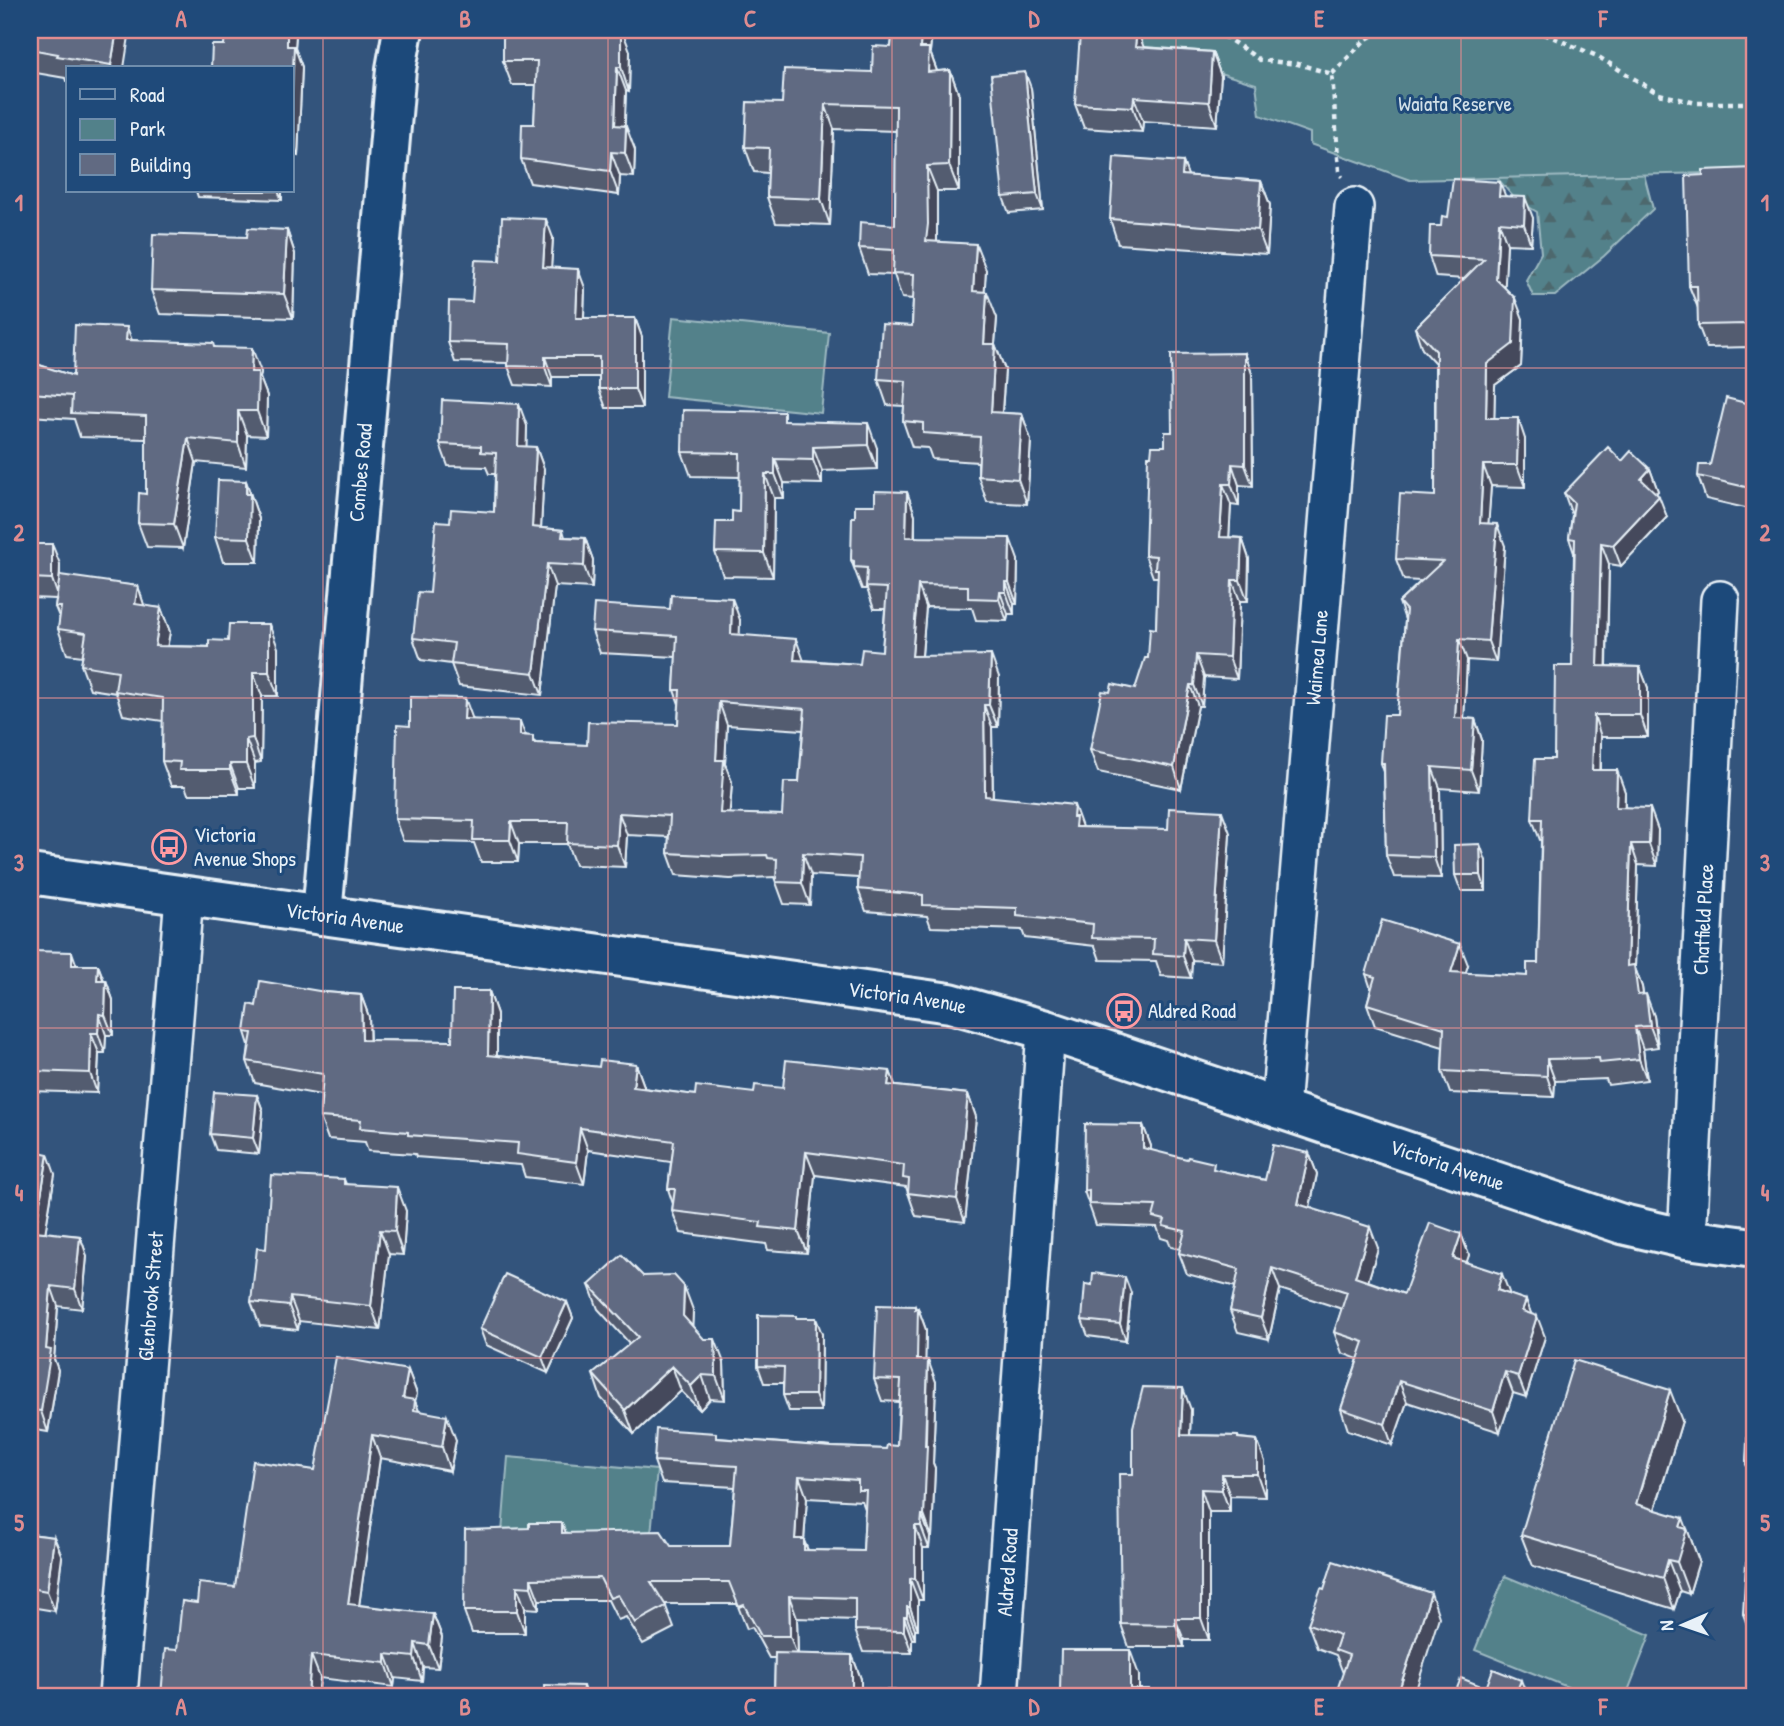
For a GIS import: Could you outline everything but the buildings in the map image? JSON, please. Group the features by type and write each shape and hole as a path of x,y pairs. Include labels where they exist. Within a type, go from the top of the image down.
{"main road":[{"name":"Combes Road","path":"322,915 396,69 403,30"},
{"name":"Victoria Avenue","path":"30,874 950,1003 1046,1030 1622,1224 1686,1239 1754,1248"}],"street":[{"name":"Waimea Lane","path":"1280,1109 1354,207"},
{"name":"Chatfield Place","path":"1686,1239 1720,600"},
{"name":"Glenbrook Street","path":"118,1696 184,896"},
{"name":"Aldred Road","path":"999,1696 1046,1030"}],"path":[{"path":"1215,30 1260,60 1298,64 1332,74"},
{"path":"1354,207 1339,171 1332,74 1366,39 1384,30"},
{"path":"1535,30 1597,55 1660,94 1696,103 1754,103"}],"green space":[{"name":"Waiata Reserve","path":"1078,30 1754,30 1754,172 1410,180 1310,144 1310,133 1260,115 1256,84"},
{"path":"1502,30 1631,124 1653,209 1604,256 1555,296 1533,296 1526,280 1541,253 1537,212 1514,198 1478,155"},
{"path":"673,317 829,333 821,413 665,397"},
{"path":"508,1457 657,1470 650,1545 502,1533"},
{"path":"1505,1576 1650,1635 1626,1696 1590,1696 1475,1650"}],"place":[{"name":"Victoria Avenue Shops","path":"169,847"},
{"name":"Aldred Road","path":"1124,1011"}]}
